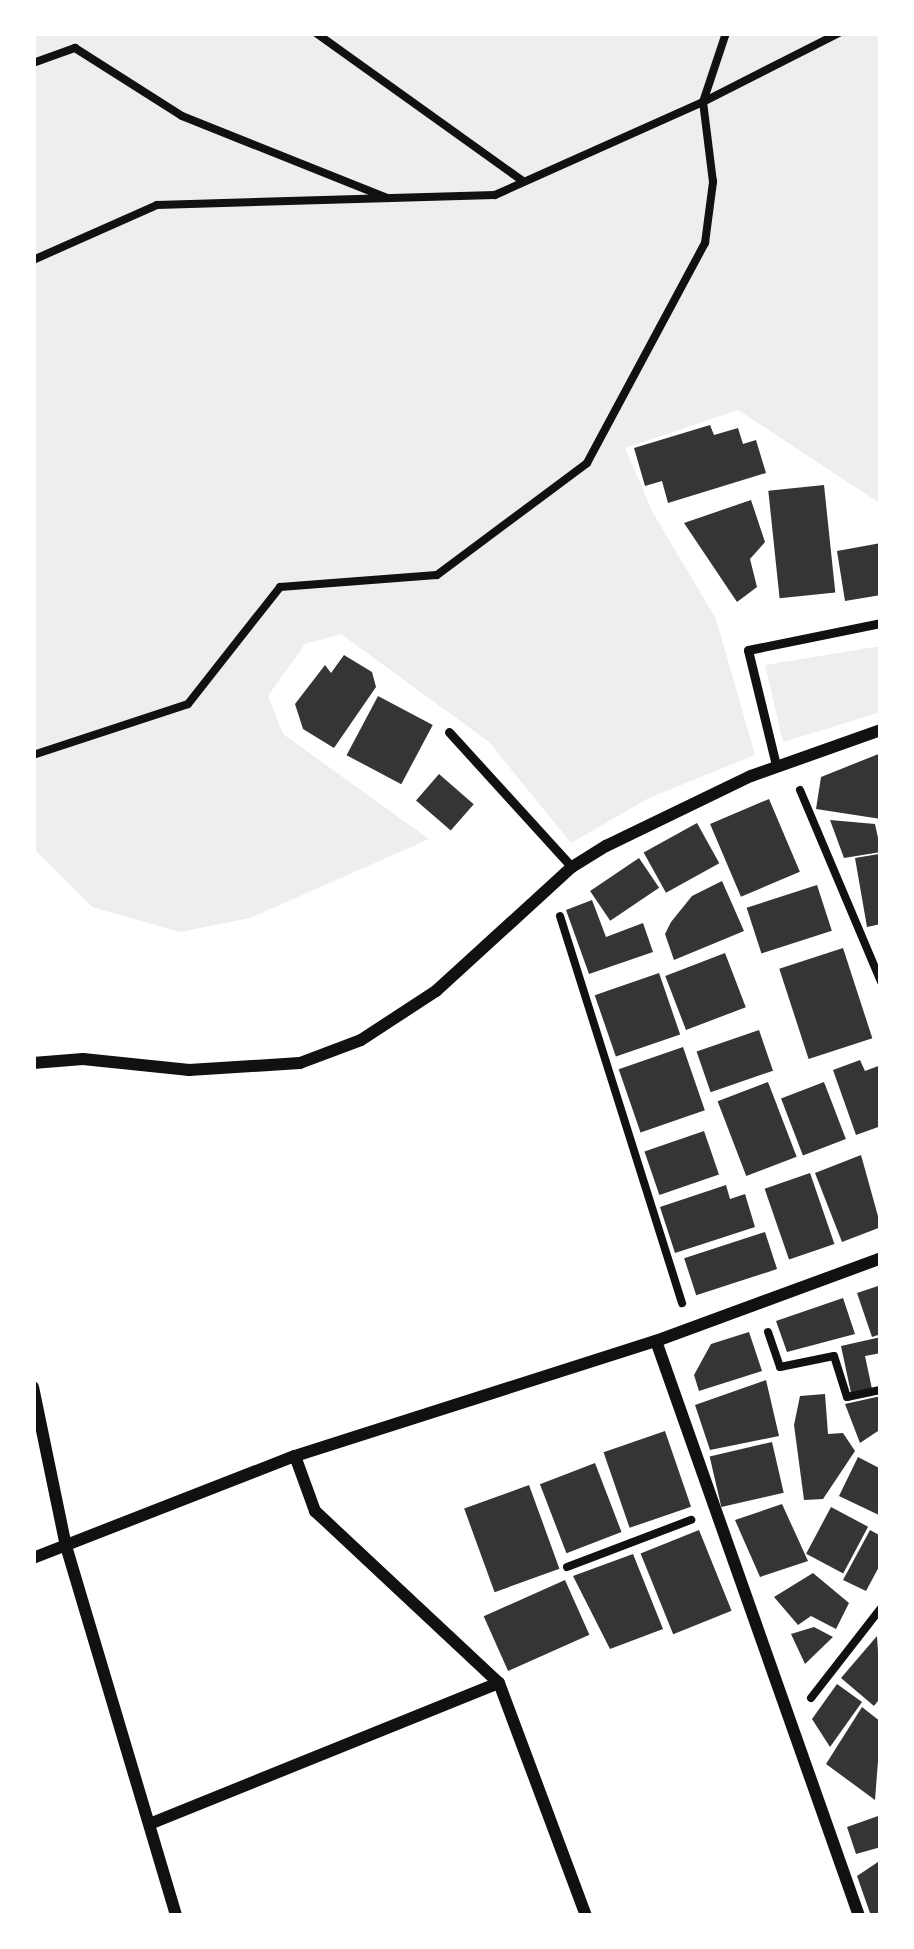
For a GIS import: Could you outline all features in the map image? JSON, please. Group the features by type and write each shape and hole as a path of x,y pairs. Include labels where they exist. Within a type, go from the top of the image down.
{"street":[{"path":"33,1063 83,1059 189,1070 300,1063 362,1040 436,991 572,867 776,765 881,730"},
{"path":"33,1558 295,1456 656,1341 881,1258"},
{"path":"656,1341 860,1916"},
{"path":"33,1387 66,1546 176,1916"},
{"path":"295,1456 315,1510 499,1683 586,1916"},
{"path":"152,1823 499,1683"}],"lane":[{"path":"776,765 748,650 881,623"},
{"path":"449,732 572,867"}],"path":[{"path":"316,33 524,182"},
{"path":"33,755 188,704 280,587 437,574 585,466 705,243 712,182 703,102 726,33"},
{"path":"33,260 157,206 495,195 703,102 839,33"},
{"path":"33,63 75,48 182,116 394,201"},
{"path":"799,787 881,982"},
{"path":"551,886 690,1327"},
{"path":"758,1303 780,1367 834,1356 847,1397 881,1390"},
{"path":"566,1567 715,1511"},
{"path":"788,1719 835,1676 881,1609"},
{"path":"870,1624 881,1634"}],"shaded area":[{"path":"33,33 881,33 881,504 738,410 625,448 653,513 716,619 755,755 649,798 571,843 489,742 341,634 305,644 268,696 283,734 429,839 250,918 180,932 92,907 33,848"},
{"path":"881,646 881,712 783,742 765,665"}],"building":[{"path":"710,425 714,435 738,428 743,444 756,440 766,473 668,503 662,481 645,486 634,448"},
{"path":"824,485 835,592 780,598 768,491"},
{"path":"751,500 765,542 750,559 757,587 737,602 684,523"},
{"path":"881,543 881,595 845,601 837,551"},
{"path":"344,655 372,672 376,687 334,748 303,729 295,704 325,665 331,673"},
{"path":"378,696 433,725 401,784 347,755"},
{"path":"881,753 881,819 816,809 821,777"},
{"path":"439,774 474,804 451,831 416,800"},
{"path":"769,799 800,872 741,897 710,824"},
{"path":"830,820 875,824 881,852 844,858"},
{"path":"697,823 719,863 666,893 644,853"},
{"path":"879,854 881,924 867,927 855,858"},
{"path":"639,858 659,888 610,921 590,891"},
{"path":"722,881 744,931 674,960 665,934 671,922 692,896"},
{"path":"817,885 832,931 761,954 747,908"},
{"path":"592,900 606,937 643,923 653,952 589,974 566,910"},
{"path":"843,948 872,1038 809,1059 779,969"},
{"path":"725,953 746,1007 686,1030 665,976"},
{"path":"659,973 680,1034 616,1057 595,995"},
{"path":"759,1030 773,1071 711,1092 697,1051"},
{"path":"683,1047 705,1110 641,1132 619,1069"},
{"path":"860,1060 865,1071 881,1065 881,1126 856,1135 833,1070"},
{"path":"768,1082 797,1157 746,1176 718,1101"},
{"path":"824,1082 846,1139 803,1155 781,1098"},
{"path":"704,1131 719,1174 659,1195 644,1152"},
{"path":"861,1155 881,1227 842,1242 815,1173"},
{"path":"810,1173 834,1244 789,1260 765,1189"},
{"path":"726,1185 730,1199 745,1194 755,1227 675,1253 660,1207"},
{"path":"765,1232 777,1269 696,1295 684,1258"},
{"path":"881,1285 881,1334 872,1337 857,1293"},
{"path":"843,1298 855,1334 787,1352 776,1321"},
{"path":"749,1332 762,1371 699,1391 694,1375 711,1344"},
{"path":"881,1337 881,1353 865,1356 872,1389 851,1393 841,1346"},
{"path":"766,1380 779,1436 710,1450 695,1405"},
{"path":"825,1394 828,1434 843,1433 855,1451 823,1499 804,1500 794,1425 800,1396"},
{"path":"881,1396 881,1429 860,1443 845,1404"},
{"path":"665,1431 691,1507 630,1528 604,1452"},
{"path":"772,1442 784,1493 721,1507 710,1456"},
{"path":"858,1457 881,1469 881,1516 839,1496"},
{"path":"595,1463 622,1532 566,1553 540,1484"},
{"path":"529,1485 559,1569 495,1592 464,1509"},
{"path":"782,1504 808,1561 760,1577 735,1520"},
{"path":"831,1507 868,1527 843,1574 806,1554"},
{"path":"699,1530 732,1611 673,1634 641,1554"},
{"path":"870,1530 881,1536 881,1563 866,1591 843,1580"},
{"path":"633,1554 663,1629 610,1649 573,1576"},
{"path":"813,1573 849,1603 836,1629 811,1616 798,1625 774,1597"},
{"path":"565,1580 589,1635 508,1671 484,1616"},
{"path":"814,1627 833,1637 805,1664 791,1634"},
{"path":"877,1636 881,1697 874,1706 841,1678"},
{"path":"837,1684 862,1702 830,1747 812,1719"},
{"path":"862,1707 881,1722 875,1800 826,1764"},
{"path":"881,1815 881,1847 856,1854 847,1827"},
{"path":"881,1860 881,1916 871,1916 857,1876"}]}
